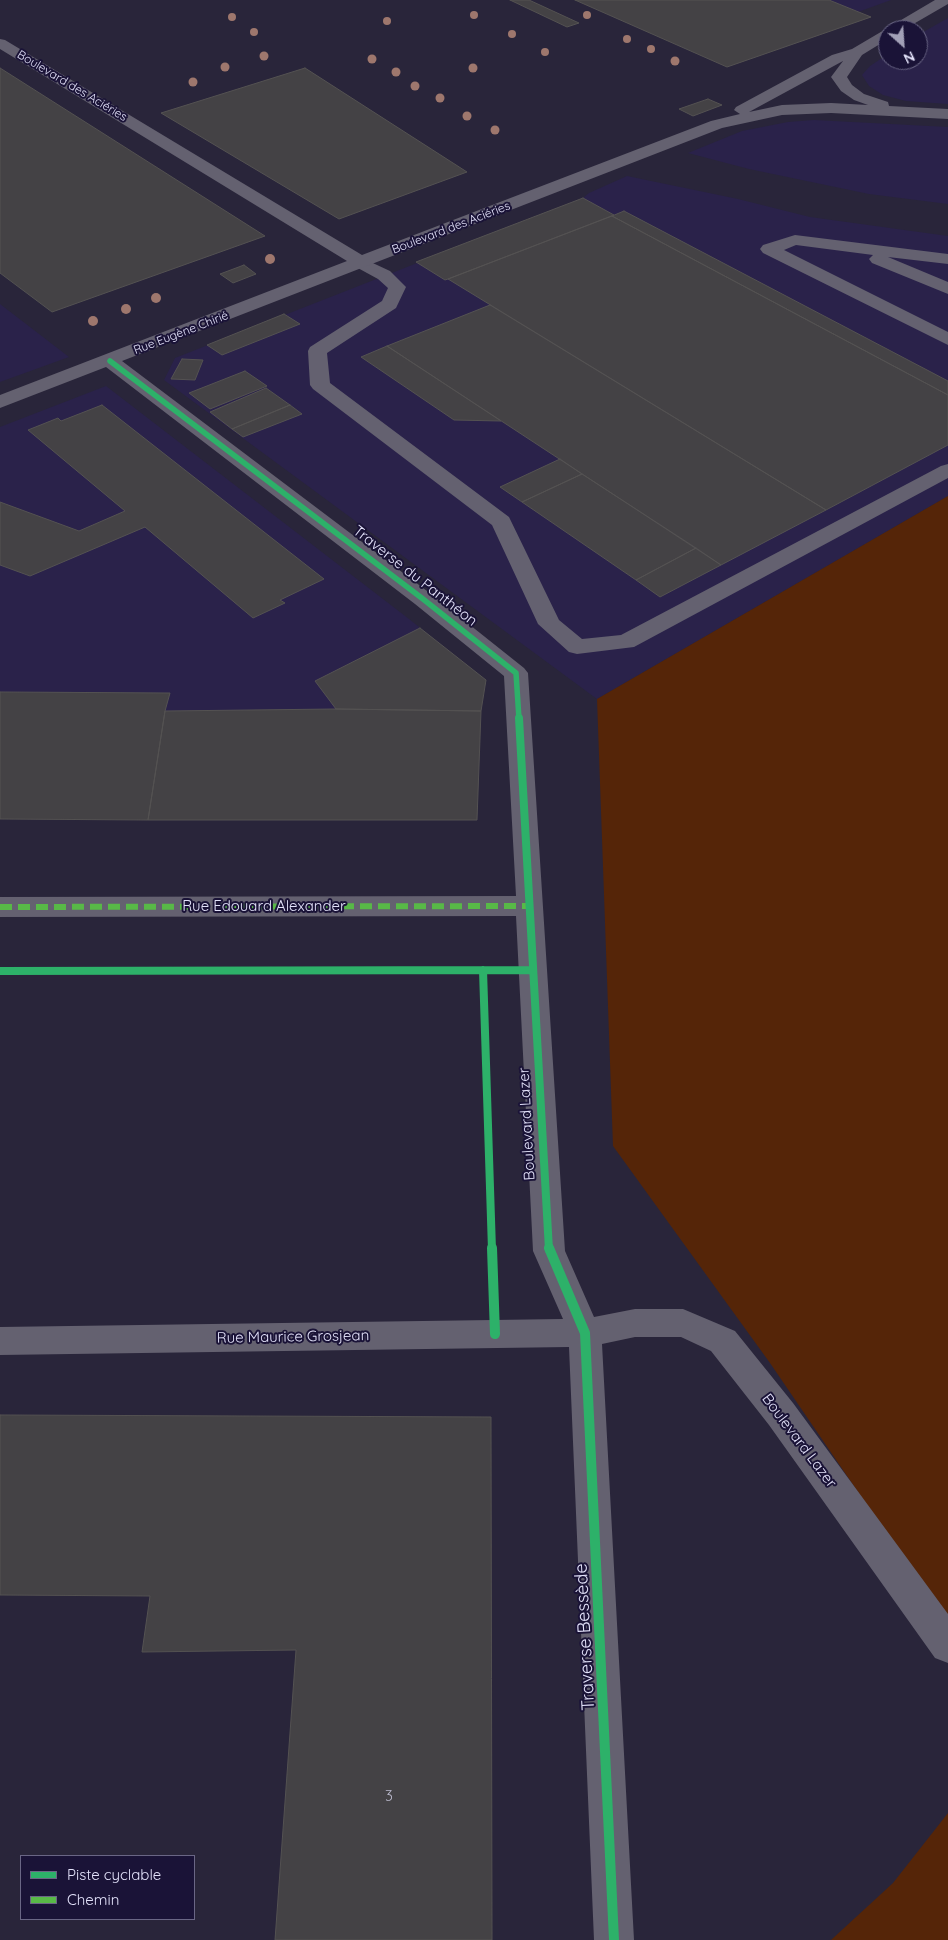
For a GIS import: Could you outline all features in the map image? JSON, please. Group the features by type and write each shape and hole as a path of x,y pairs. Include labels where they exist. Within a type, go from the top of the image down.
{"street":[{"path":"909,20 944,0"},
{"path":"717,124 837,58 857,52 878,39"},
{"name":"Boulevard des Aciéries","path":"0,42 362,263 717,124 782,110 831,108 948,114"},
{"path":"857,52 840,77 846,88 859,97 898,112"},
{"path":"948,259 794,240 768,249 948,339"},
{"path":"850,246 948,289"},
{"path":"362,263 384,275 397,288 390,304 317,351 320,385 501,522 549,624 577,647 626,642 948,470"},
{"name":"Rue Eugène Chirié","path":"0,402 362,263"},
{"name":"Traverse du Panthéon","path":"110,361 423,599 516,673 528,906"},
{"name":"Rue Edouard Alexander","path":"0,907 528,906"},
{"name":"Boulevard Lazer","path":"528,906 549,1251 585,1333 635,1323 683,1323 723,1341 787,1422 948,1645"},
{"name":"Rue Maurice Grosjean","path":"0,1341 585,1333"},
{"name":"Traverse Bessède","path":"585,1333 614,1940"}],"shaded area":[{"path":"829,0 891,0 858,12"},
{"path":"948,18 948,104 906,101 883,95 869,86 862,75 878,61 878,70 928,70 928,29"},
{"path":"814,120 948,127 948,204 869,194 749,169 688,153 742,131 788,122"},
{"path":"627,176 738,199 810,217 948,236 948,496 597,699 164,380 175,358 583,198 589,193"},
{"path":"0,304 69,357 0,382"},
{"path":"106,386 486,680 481,711 477,820 0,818 0,427"},
{"path":"948,496 948,1624 770,1363 613,1146 597,699"},
{"path":"948,1813 948,1940 831,1940 893,1883"}],"building":[{"path":"510,0 529,0 579,23 567,27"},
{"path":"575,0 829,0 871,17 727,67"},
{"path":"0,68 265,236 52,312 0,273"},
{"path":"305,68 467,172 339,219 161,113"},
{"path":"708,99 722,105 693,116 679,109"},
{"path":"583,198 614,215 445,280 416,262"},
{"path":"624,211 948,381 948,395 612,216"},
{"path":"612,216 948,395 948,445 826,510 448,279"},
{"path":"244,265 256,274 233,283 220,274"},
{"path":"490,305 826,510 721,565 387,346"},
{"path":"284,314 300,324 222,355 207,345"},
{"path":"387,346 501,421 454,420 361,357"},
{"path":"182,359 203,360 195,380 171,379"},
{"path":"245,371 267,386 210,409 189,393"},
{"path":"266,388 290,405 232,429 210,412"},
{"path":"102,405 324,579 280,600 285,603 253,618 145,527 30,576 0,565 0,502 79,531 125,511 28,430 58,418 61,421"},
{"path":"290,405 302,414 243,437 232,429"},
{"path":"560,459 582,474 522,502 500,487"},
{"path":"582,474 696,548 636,580 522,502"},
{"path":"696,548 721,565 660,597 636,580"},
{"path":"420,628 486,680 481,711 336,709 315,681"},
{"path":"0,692 170,693 165,711 148,820 0,819"},
{"path":"336,709 481,711 477,820 148,820 165,711"},
{"path":"0,1415 491,1417 492,1940 275,1940 296,1650 142,1652 150,1596 0,1595"}],"marked path":[{"path":"0,907 528,906"}],"cycle path":[{"path":"110,361 423,599 516,673 549,1251 585,1333 614,1940"},
{"path":"483,970 495,1334"},
{"path":"0,971 532,970"}]}
